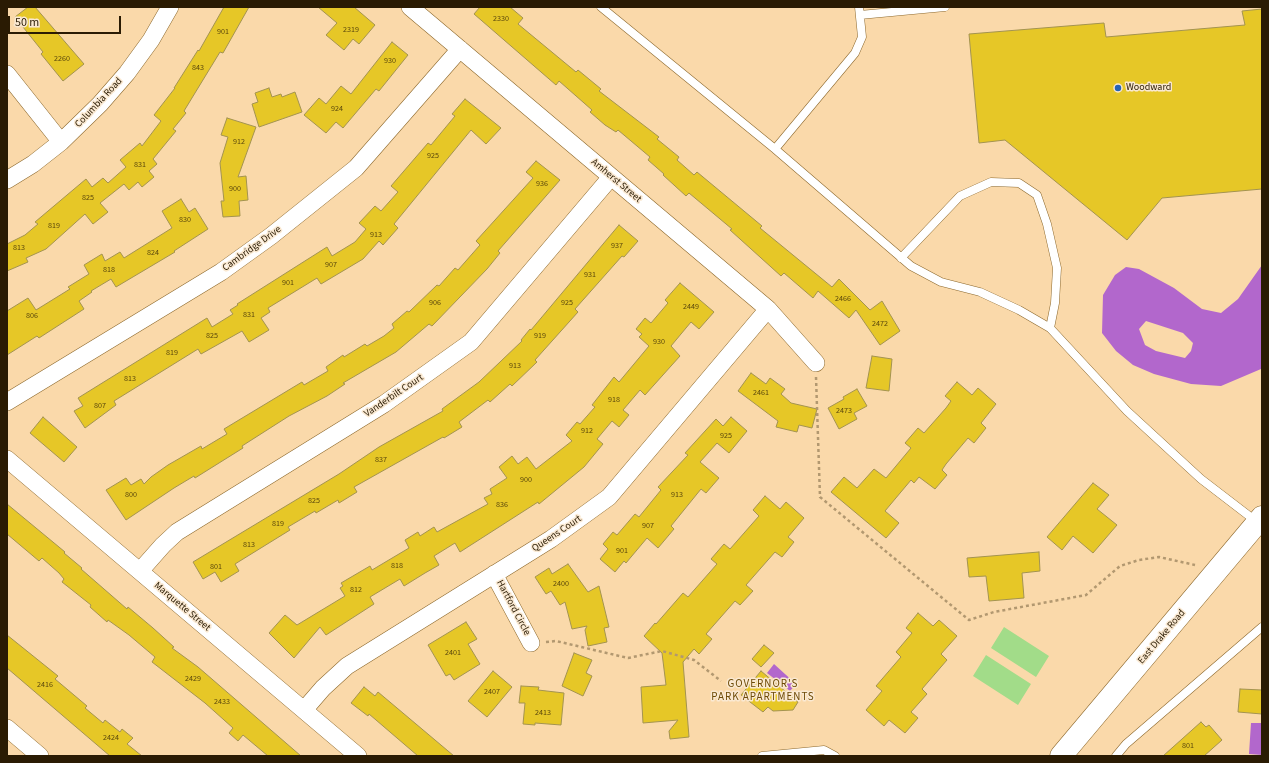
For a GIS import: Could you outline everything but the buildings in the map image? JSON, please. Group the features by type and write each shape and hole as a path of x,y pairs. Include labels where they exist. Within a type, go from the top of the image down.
{"main road":[{"name":"East Drake Road","path":"1061,756 1260,520"}],"street":[{"name":"Columbia Road","path":"7,180 33,164 61,142 100,104 127,73 151,40 170,7"},
{"name":"Amherst Street","path":"410,7 768,310 816,363"},
{"name":"Cambridge Drive","path":"7,402 221,272 271,236 356,168 460,49"},
{"path":"7,74 61,142"},
{"name":"Vanderbilt Court","path":"140,572 163,545 183,528 384,404 472,342 611,177"},
{"name":"Queens Court","path":"304,710 323,688 347,666 551,539 609,497 768,310"},
{"name":"Marquette Street","path":"7,459 358,756"},
{"name":"Hartford Circle","path":"494,574 531,643"},
{"path":"7,728 40,756"}],"lane":[{"path":"601,7 775,149 911,266 941,282 980,292 1019,310 1050,328 1127,411 1202,479 1260,520"},
{"path":"775,149 855,53 862,37 860,11 945,7"},
{"path":"901,258 960,196 991,182 1019,183 1037,195 1047,224 1057,268 1055,303 1050,328"},
{"path":"1116,756 1126,744 1262,627"},
{"path":"762,756 824,750 835,756"}],"path":[{"path":"816,363 820,497 969,620 994,612 1086,595 1120,566 1139,560 1160,557 1196,565"},
{"path":"531,643 556,642 628,658 662,651 694,660 721,681"}],"green space":[{"path":"1004,627 1049,656 1036,677 991,648"},
{"path":"986,655 1031,684 1018,705 973,676"}],"shaded area":[{"path":"1262,265 1261,369 1221,386 1191,384 1154,374 1133,365 1116,351 1102,333 1103,295 1115,275 1126,267 1139,269 1174,288 1202,309 1221,313 1238,299","holes":["1146,321 1183,333 1193,343 1191,351 1185,358 1156,351 1145,345 1139,329"]},
{"path":"774,664 796,684 790,691 767,673"},
{"path":"1251,723 1262,723 1262,755 1249,754"}],"place":[{"name":"Woodward","path":"1118,88"}],"district":[{"name":"GOVERNOR'S PARK APARTMENTS","path":"763,691"}]}
